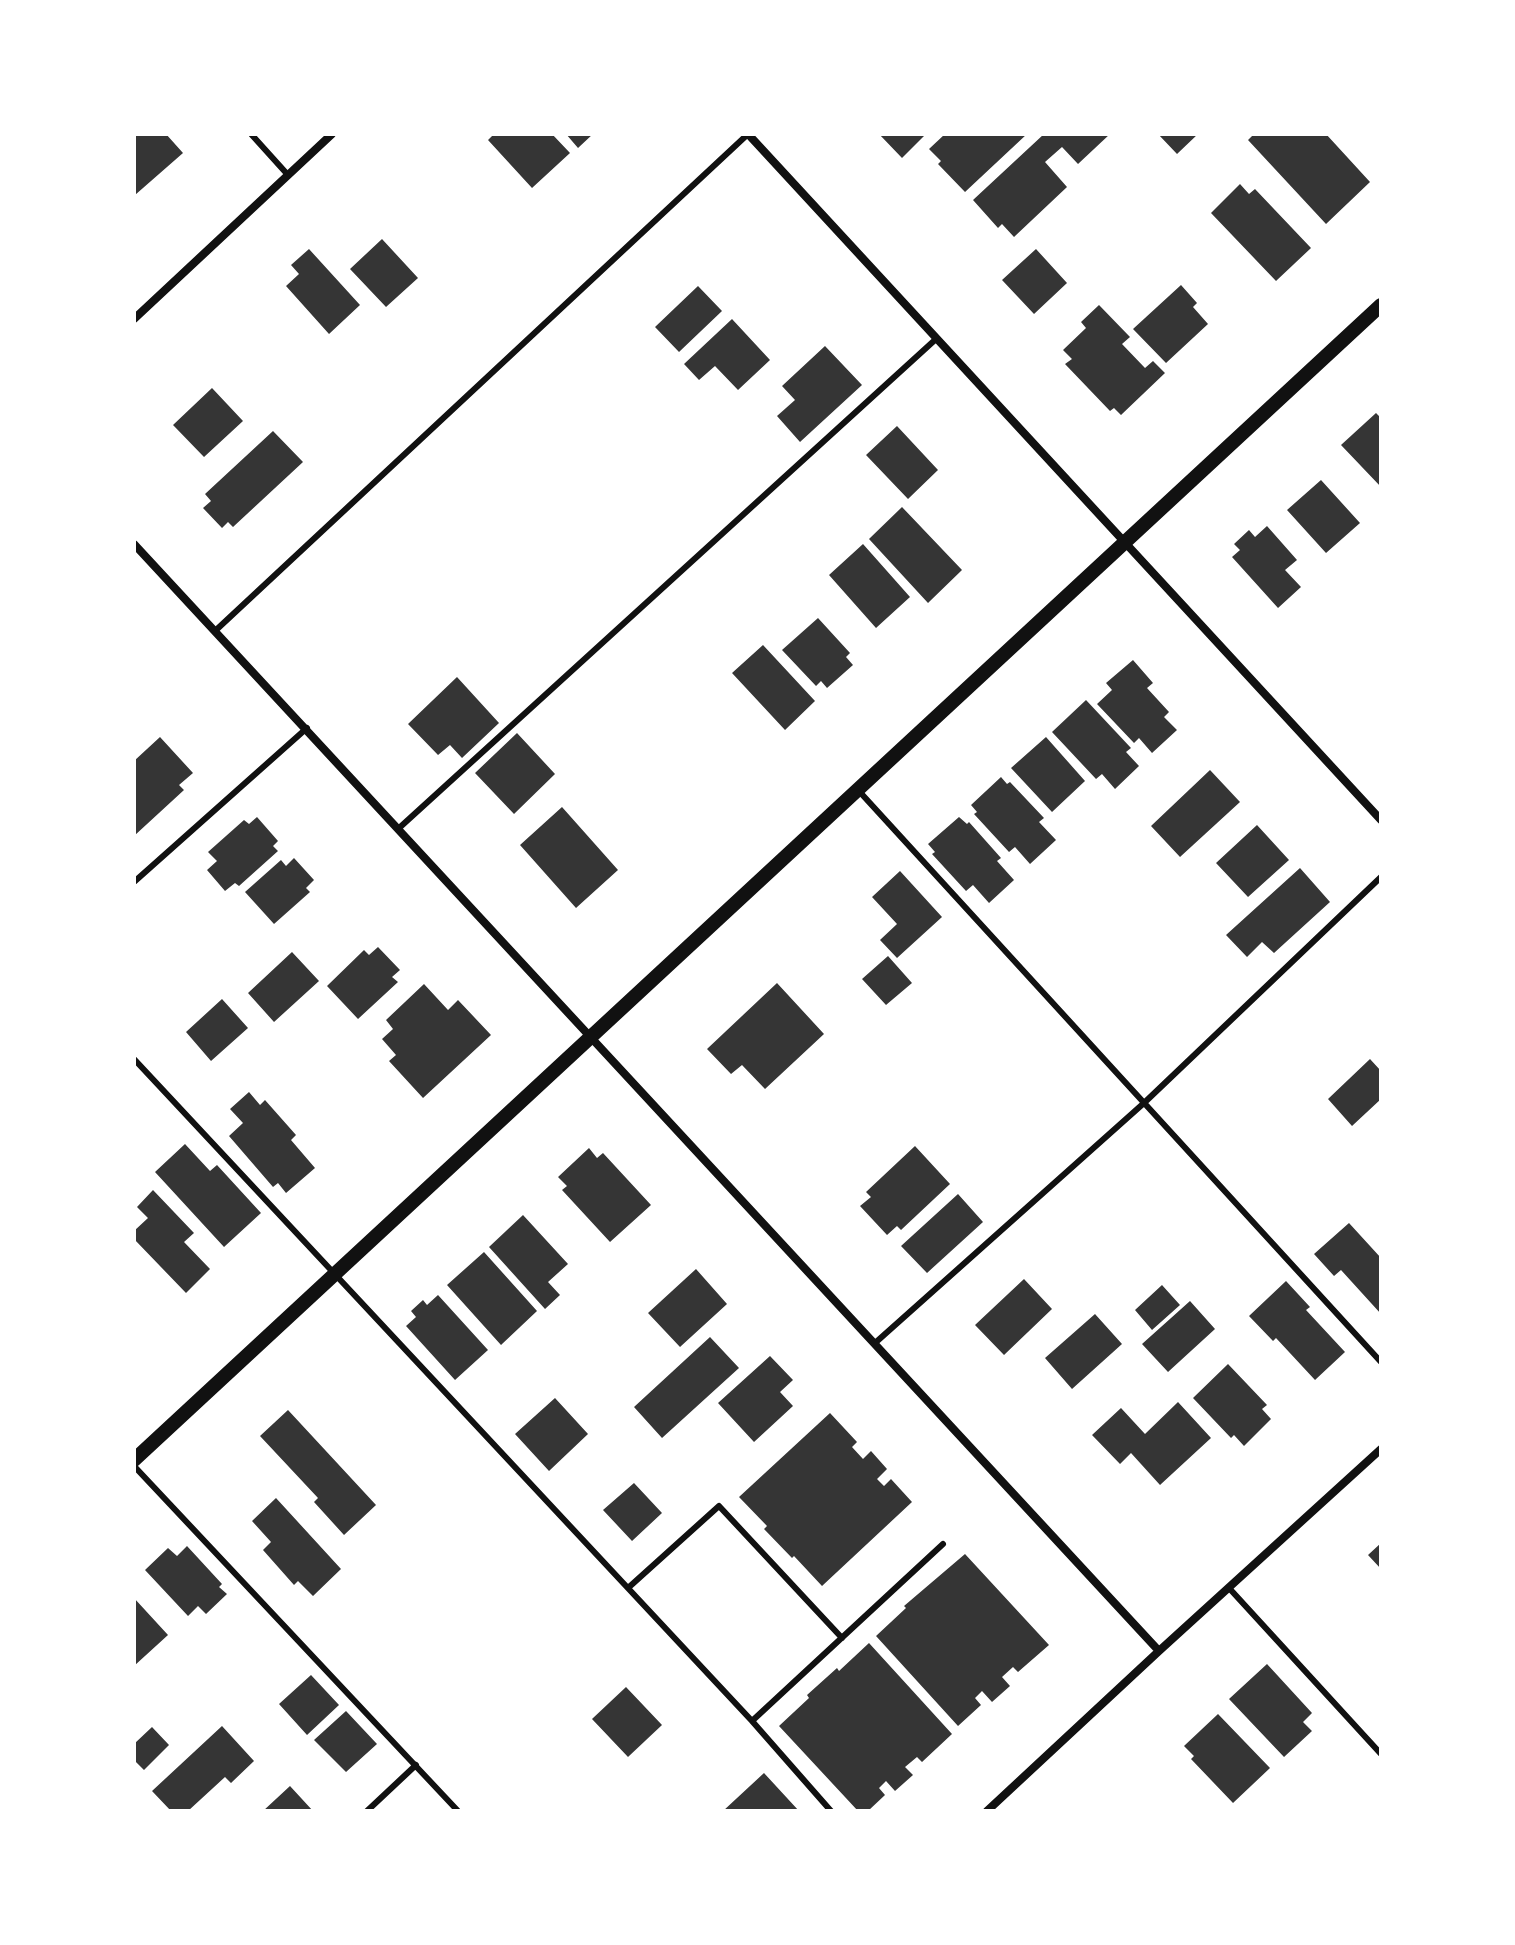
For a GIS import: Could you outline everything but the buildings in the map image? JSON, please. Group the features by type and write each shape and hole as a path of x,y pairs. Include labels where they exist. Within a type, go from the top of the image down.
{"street":[{"path":"134,319 332,134"},
{"path":"748,134 1381,820"},
{"path":"134,1463 590,1036 1381,305"},
{"path":"134,544 1159,1651"},
{"path":"987,1811 1381,1449"}],"lane":[{"path":"251,134 288,175"},
{"path":"215,631 748,134"},
{"path":"398,829 936,339"},
{"path":"134,882 307,728"},
{"path":"858,790 1381,1362"},
{"path":"875,1343 1144,1103 1381,877"},
{"path":"134,1059 752,1721 831,1811"},
{"path":"134,1463 458,1811"},
{"path":"628,1588 719,1506 842,1638"},
{"path":"752,1721 943,1544"},
{"path":"1229,1588 1381,1754"},
{"path":"367,1811 416,1765"}]}
